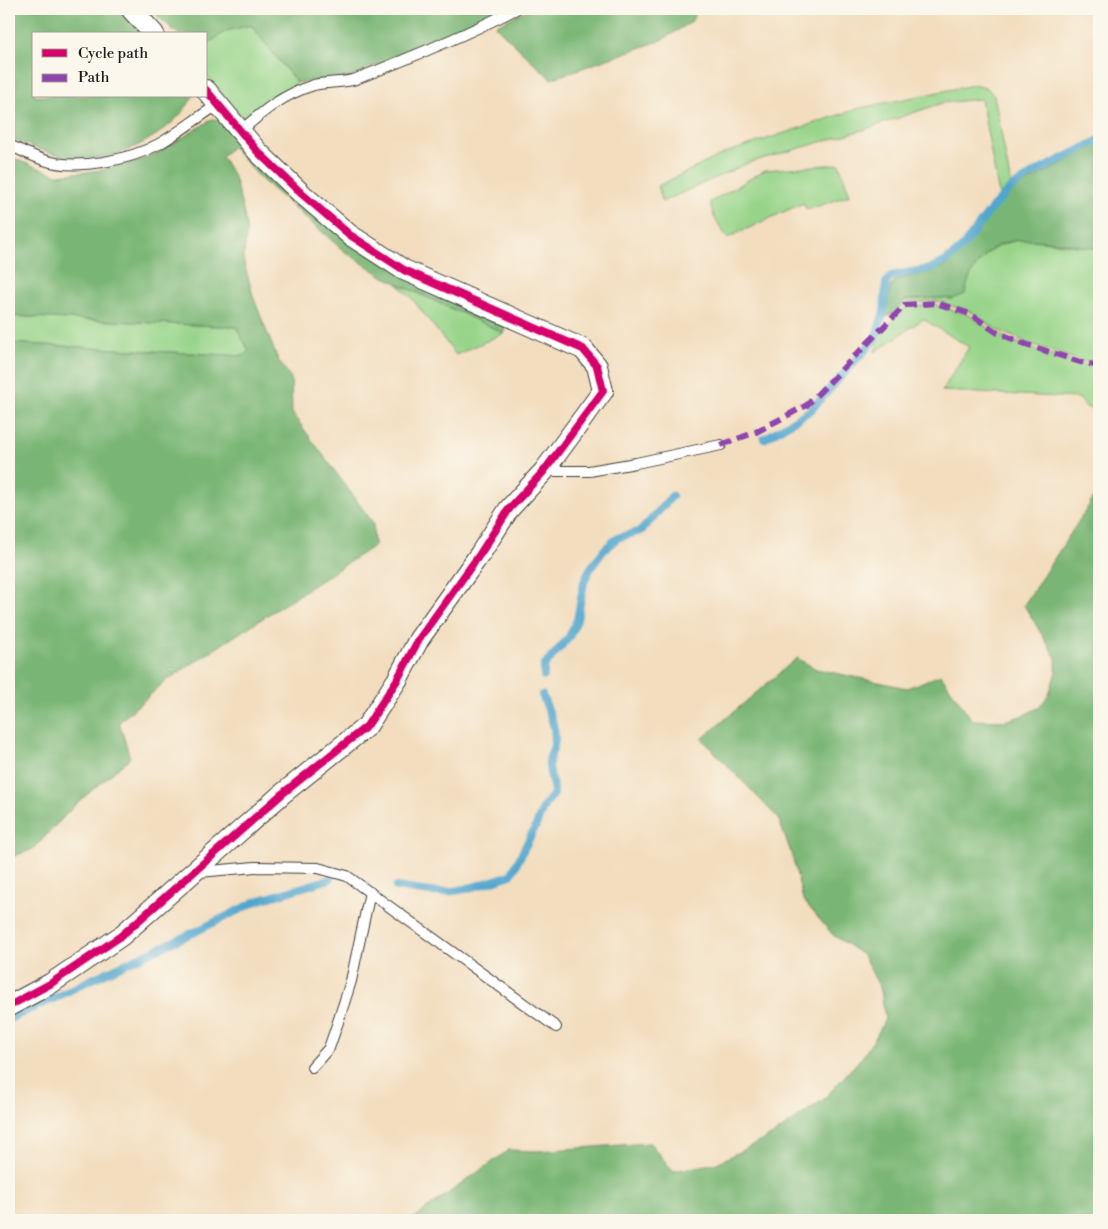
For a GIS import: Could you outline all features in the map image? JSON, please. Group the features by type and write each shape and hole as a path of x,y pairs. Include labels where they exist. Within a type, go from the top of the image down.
{"street":[{"path":"131,9 152,32"},
{"path":"9,1006 50,984 121,936 282,794 367,726 397,680 419,639 480,554 509,509 544,471 603,391 597,366 583,349 404,270 350,235 258,152 213,97"}],"lane":[{"path":"241,131 259,114 287,95 316,85 352,80 464,34 516,9"},
{"path":"9,145 45,160 58,163 105,161 145,152 175,134 213,97"},
{"path":"544,471 589,471 721,445"},
{"path":"195,872 255,867 318,868 347,876 556,1027"},
{"path":"312,1067 329,1048 338,1022 351,981 370,892"}],"green space":[{"path":"9,9 115,9 145,32 32,32 32,98 192,98 173,122 159,133 127,150 110,155 94,158 69,157 42,150 9,137"},
{"path":"150,9 507,9 461,31 349,77 297,83 251,25 226,31 208,44 208,32 176,32"},
{"path":"528,9 698,9 691,22 662,40 551,79 495,26"},
{"path":"251,25 297,83 274,95 240,119 208,77 208,44 226,31"},
{"path":"973,85 987,88 994,95 1011,185 999,195 981,99 942,103 866,129 748,163 662,202 658,186 725,153 860,108"},
{"path":"212,119 225,120 299,198 499,319 505,326 504,333 384,277 344,251 261,179 232,146 222,157 234,177 244,214 247,231 243,259 254,299 278,360 291,378 292,413 373,523 374,546 167,680 119,722 130,758 77,803 33,849 9,858 9,343 243,356 249,351 236,327 9,316 9,157 58,175 102,170 134,162 158,153"},
{"path":"1099,143 1099,249 1059,242 1029,240 1002,244 990,251 971,274 965,294 953,299 905,300 884,319 891,286 895,280 945,267 982,227 994,208 1013,190"},
{"path":"839,164 850,195 807,210 803,203 727,238 714,217 710,202 765,170"},
{"path":"1026,239 1099,249 1099,364 1081,361 1028,343 999,331 971,312 936,301 906,304 884,319 905,300 953,299 975,267 990,252 999,246"},
{"path":"396,283 504,333 456,355 410,296"},
{"path":"936,305 969,315 997,334 1027,347 1099,368 1099,411 1086,407 1079,398 942,391 969,347 923,319 875,352 880,333 906,307"},
{"path":"9,316 237,327 249,351 243,356 9,343"},
{"path":"1099,490 1099,1220 411,1220 509,1150 537,1151 650,1143 673,1171 717,1163 773,1135 824,1099 863,1056 877,1035 885,1019 881,990 863,955 833,935 803,900 792,855 778,818 702,739 797,658 816,669 907,688 941,675 972,720 1005,721 1040,707 1049,694 1056,672 1056,658 1024,605"}],"waterway":[{"path":"764,439 811,410 875,339 884,312 886,283 891,276 933,268 946,261 960,250 992,208 1011,188 1036,172 1099,140"},
{"path":"544,676 544,666 569,637 577,620 584,582 590,569 604,550 617,538 641,531 672,496"},
{"path":"535,828 544,806 554,794 549,766 555,733 542,695"},
{"path":"396,887 431,892 451,891 472,887 511,875 532,833"},
{"path":"9,1019 257,901 330,879"}],"marked path":[{"path":"721,445 756,432 807,405 905,305 936,303 970,314 998,333 1028,345 1080,362 1099,366"}],"cycle path":[{"path":"9,1006 50,984 121,936 282,794 367,726 397,680 419,639 480,554 509,509 544,471 603,391 597,366 583,349 404,270 350,235 302,194 258,152 208,92"}]}
